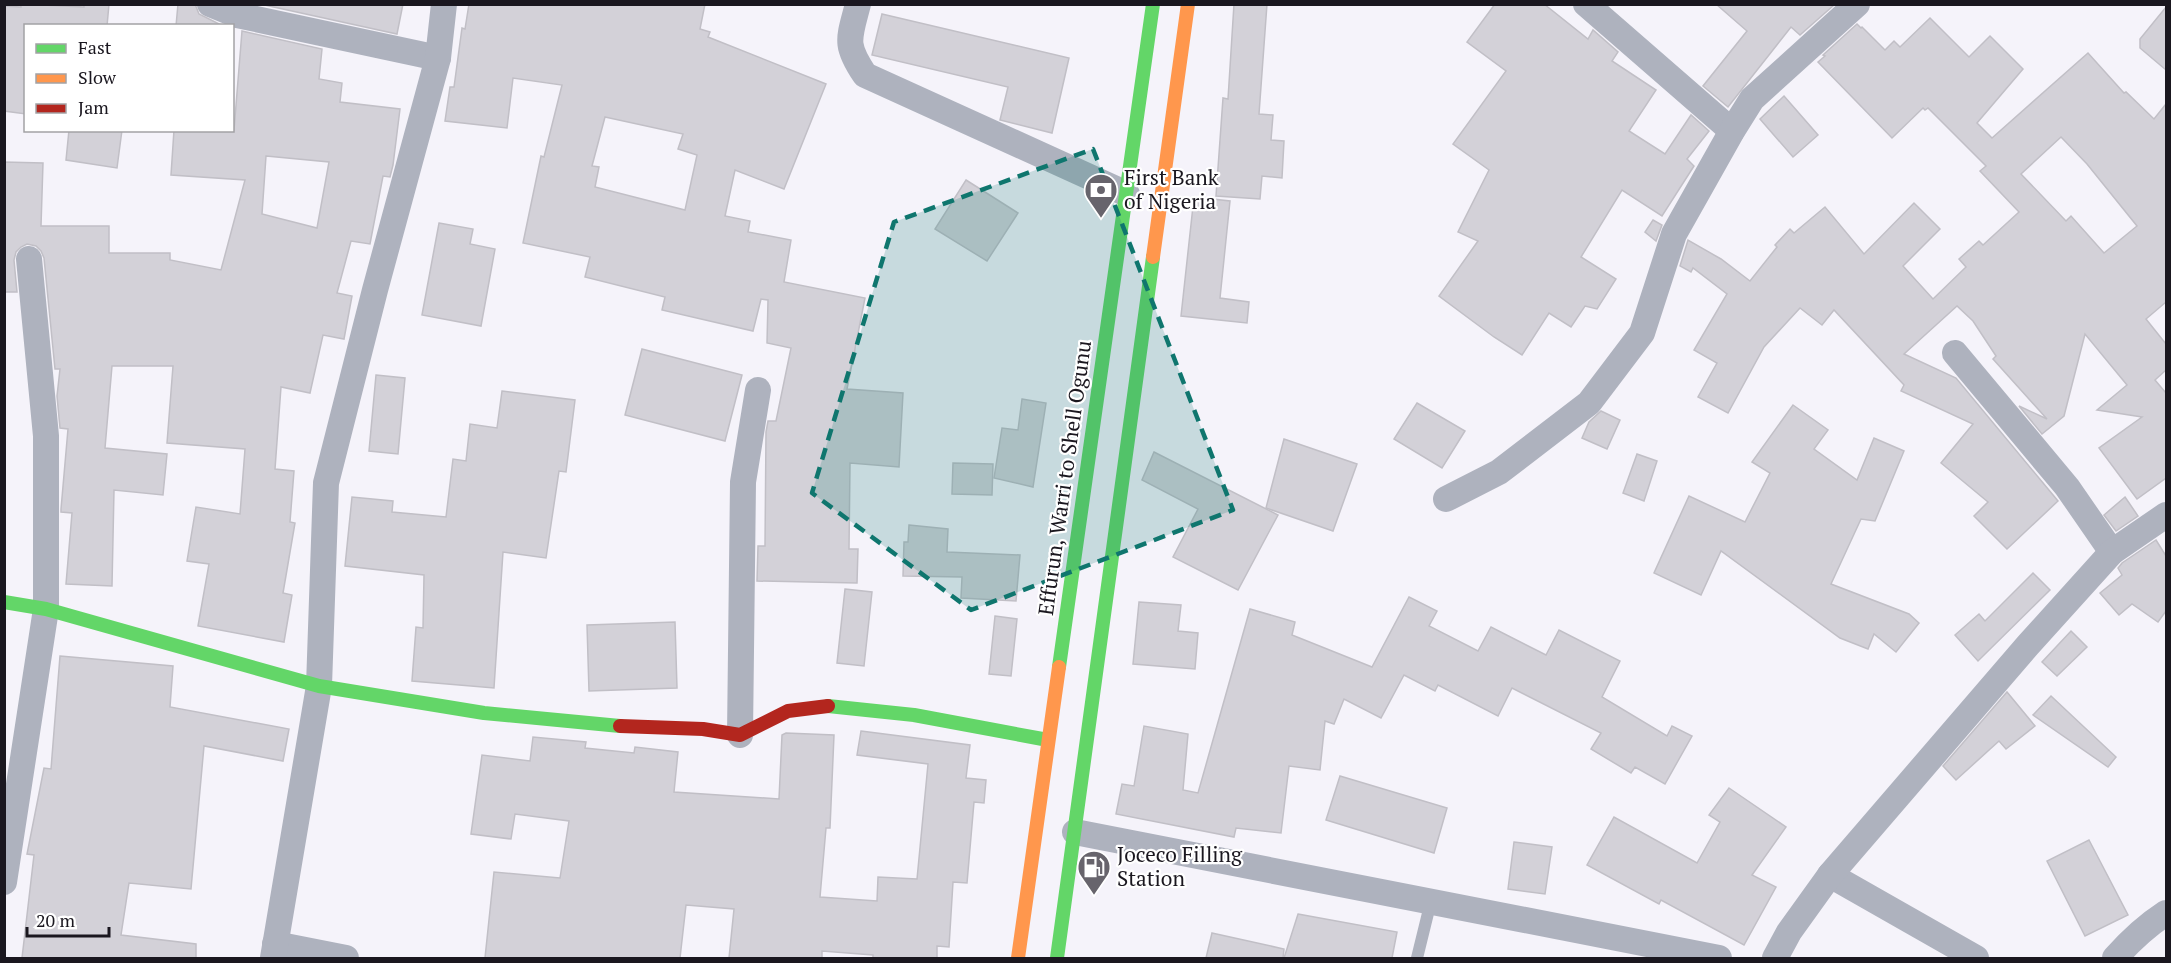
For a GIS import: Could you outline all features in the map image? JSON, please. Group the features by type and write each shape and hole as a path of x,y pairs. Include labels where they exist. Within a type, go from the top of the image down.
{"street":[{"path":"210,4 237,15 438,58"},
{"path":"346,958 274,951 320,686 326,483 438,58 444,4"},
{"path":"858,4 849,39 854,58 865,75 1127,194"},
{"name":"Effurun, Warri to Shell Ogunu","path":"1018,958 1153,4"},
{"path":"1057,958 1188,4"},
{"path":"1586,4 1732,131"},
{"path":"1446,500 1499,472 1589,403 1641,333 1674,234 1752,99 1857,4"},
{"path":"4,882 46,609 46,436 29,259"},
{"path":"1955,353 2067,487 2112,552"},
{"path":"740,735 742,482 758,390"},
{"path":"1775,958 1789,932 1830,875 2028,645 2112,552 2166,515"},
{"path":"4,602 46,609 320,686 484,713 636,728 703,729 740,735 788,711 834,705 914,715 1048,741"},
{"path":"1075,832 1719,958"},
{"path":"1830,875 1976,958"},
{"path":"2115,958 2134,936 2166,913"}],"lane":[{"path":"1417,958 1431,902"}],"highlighted area":[{"path":"1093,149 1233,510 971,610 812,493 894,222"}],"building":[{"path":"21,4 84,7 84,4 109,4 107,24 24,24 24,114 4,111 4,6 21,7"},
{"path":"178,4 195,4 199,14 219,24 176,24"},
{"path":"260,4 403,4 397,34"},
{"path":"469,4 705,4 700,29 710,32 708,37 826,84 784,189 735,170 725,216 750,221 748,232 791,240 784,282 865,298 847,389 903,393 899,467 850,463 849,549 858,549 857,583 757,581 758,546 765,546 766,432 768,421 776,421 791,348 767,343 768,300 761,299 753,331 662,310 665,297 585,277 590,257 523,243 541,156 544,157 562,85 513,78 507,128 445,121 450,87 454,87 462,28 465,29","holes":["605,117 683,134 678,149 697,155 685,210 595,187 599,167 592,166"]},
{"path":"1234,4 1267,4 1259,114 1273,115 1271,140 1284,141 1282,178 1262,176 1260,199 1216,196 1223,98 1228,99"},
{"path":"1495,4 1544,4 1588,39 1593,30 1618,52 1612,61 1656,90 1629,131 1665,154 1691,115 1709,131 1687,159 1694,166 1662,216 1622,190 1581,257 1616,279 1597,309 1585,306 1571,327 1549,313 1522,355 1439,296 1478,241 1458,232 1489,170 1453,144 1506,71 1467,42"},
{"path":"1716,4 1834,5 1800,35 1791,27 1728,107 1703,86 1747,31"},
{"path":"2166,7 2166,70 2140,48 2140,39"},
{"path":"882,14 1069,58 1052,133 1000,120 1008,87 872,55"},
{"path":"1930,18 1969,57 1990,36 2023,69 1977,123 1992,138 2088,53 2124,93 2126,92 2154,119 2166,104 2166,302 2146,319 2166,344 2166,370 2155,380 2166,393 2166,478 2137,499 2099,448 2142,417 2097,410 2127,385 2085,334 2064,416 2042,434 2019,406 2047,419 1993,359 1996,356 1973,321 1957,306 1904,354 1956,378 2058,501 2007,549 1974,516 1988,502 1941,463 1973,424 1901,391 1904,385 1834,310 1822,325 1800,308 1764,347 1728,413 1698,397 1717,363 1694,350 1727,294 1693,268 1691,272 1680,266 1688,240 1721,259 1750,281 1777,247 1775,245 1790,229 1794,233 1825,207 1864,254 1914,203 1940,229 1903,266 1933,299 1966,267 1959,259 1979,241 1983,245 2019,212 1980,171 1986,166 1928,108 1925,110 1923,108 1892,138 1818,62 1857,24 1885,50 1894,41 1900,47","holes":["2061,137 2087,164 2137,226 2104,253 2071,216 2066,221 2021,174"]},
{"path":"242,31 322,49 319,79 342,83 340,102 400,109 393,165 390,177 383,176 370,244 351,241 337,293 352,296 344,339 323,335 310,393 281,387 275,469 294,471 290,522 295,523 283,593 292,595 284,642 198,626 209,564 187,561 196,507 240,514 245,449 167,443 173,366 112,366 105,448 167,454 163,495 114,490 112,586 66,584 72,513 61,512 61,509 68,429 60,428 57,396 60,369 55,369 44,258 36,246 27,244 21,247 16,252 14,260 17,292 4,292 4,162 43,163 41,226 109,226 109,253 170,253 170,260 221,270 245,180 171,175 174,132 234,132","holes":["266,156 329,162 317,228 262,214"]},
{"path":"1784,96 1818,135 1793,157 1760,119"},
{"path":"69,132 122,132 117,168 66,160"},
{"path":"966,180 1018,213 987,261 935,229"},
{"path":"1194,197 1230,201 1220,298 1249,302 1247,323 1181,316"},
{"path":"1653,220 1662,225 1656,241 1645,232"},
{"path":"439,223 473,229 470,244 495,249 481,326 422,315"},
{"path":"642,349 742,375 725,441 625,415"},
{"path":"376,375 405,378 398,454 369,451"},
{"path":"502,391 575,400 566,472 559,471 546,558 503,552 494,688 412,681 416,627 423,628 424,575 345,566 352,497 393,501 392,512 446,517 453,459 466,461 470,424 497,428"},
{"path":"1022,399 1046,403 1033,487 994,478 1002,428 1018,430"},
{"path":"1417,403 1465,431 1442,468 1394,439"},
{"path":"1793,405 1828,430 1814,449 1857,480 1874,438 1904,451 1875,521 1861,519 1831,584 1909,614 1919,623 1896,652 1874,634 1868,649 1840,638 1721,551 1701,595 1654,573 1689,496 1745,522 1770,473 1752,462"},
{"path":"1601,411 1620,420 1607,449 1582,438 1589,422"},
{"path":"1284,439 1357,464 1333,531 1266,508"},
{"path":"1154,452 1278,515 1238,590 1173,557 1198,509 1142,480"},
{"path":"1637,454 1657,461 1644,501 1623,493"},
{"path":"953,463 993,464 992,495 952,494"},
{"path":"2125,497 2138,516 2116,531 2104,515"},
{"path":"909,525 948,529 947,552 1020,555 1016,601 961,598 962,577 903,576 904,542 908,542"},
{"path":"2156,540 2166,556 2166,611 2158,622 2132,604 2119,615 2100,593 2122,575 2118,568 2122,563"},
{"path":"2033,573 2050,590 1978,661 1955,635 1979,614 1985,621"},
{"path":"845,589 872,592 864,666 837,663"},
{"path":"1409,597 1437,611 1429,626 1478,651 1491,627 1546,655 1559,630 1620,661 1602,697 1667,736 1672,726 1692,736 1665,784 1635,767 1631,773 1591,749 1601,733 1512,688 1498,716 1438,685 1435,691 1404,675 1381,718 1344,699 1334,724 1325,721 1320,770 1289,766 1281,833 1236,828 1234,837 1116,814 1122,784 1134,786 1144,726 1188,734 1183,790 1198,793 1250,609 1295,622 1292,635 1372,667"},
{"path":"1139,602 1181,605 1178,631 1198,633 1195,669 1133,664"},
{"path":"995,616 1017,619 1011,676 989,674"},
{"path":"675,622 677,688 589,691 587,625"},
{"path":"2071,631 2087,647 2057,676 2042,662"},
{"path":"60,656 173,666 170,707 289,729 283,761 204,746 191,889 129,883 121,935 196,944 196,958 22,958 34,855 27,854 44,768 51,769"},
{"path":"2007,692 2035,726 2006,749 1999,741 1956,780 1943,766"},
{"path":"2051,696 2116,757 2108,767 2033,715"},
{"path":"861,731 970,745 966,778 986,780 984,803 974,802 967,883 953,882 949,947 937,946 937,958 873,958 873,955 822,951 822,958 729,958 734,909 686,905 680,958 485,958 494,872 560,878 569,821 515,814 511,839 471,834 482,755 530,761 533,737 586,742 585,748 634,753 635,747 678,752 674,792 779,799 782,735 786,733 834,735 830,828 826,828 820,897 877,901 878,877 917,879 928,764 857,755"},
{"path":"1340,776 1447,808 1434,853 1326,820"},
{"path":"1729,788 1786,827 1752,875 1776,887 1744,945 1661,900 1659,904 1587,865 1614,817 1697,863 1720,822 1709,815"},
{"path":"2089,840 2128,915 2085,936 2047,861"},
{"path":"1514,842 1552,847 1545,894 1508,889"},
{"path":"1298,914 1397,932 1392,958 1284,958"},
{"path":"1212,933 1284,949 1283,958 1206,958"}],"traffic: fast":[{"path":"1059,667 1153,4"},
{"path":"1057,958 1153,257"},
{"path":"4,602 46,609 319,686 484,713 620,726"},
{"path":"828,706 914,715 1048,740"}],"traffic: slow":[{"path":"1153,257 1188,4"},
{"path":"1018,958 1059,667"}],"traffic: jam":[{"path":"620,726 703,729 740,735 788,711 828,706"}],"place":[{"name":"First Bank of Nigeria","path":"1101,219"},
{"name":"Joceco Filling Station","path":"1094,896"}]}
